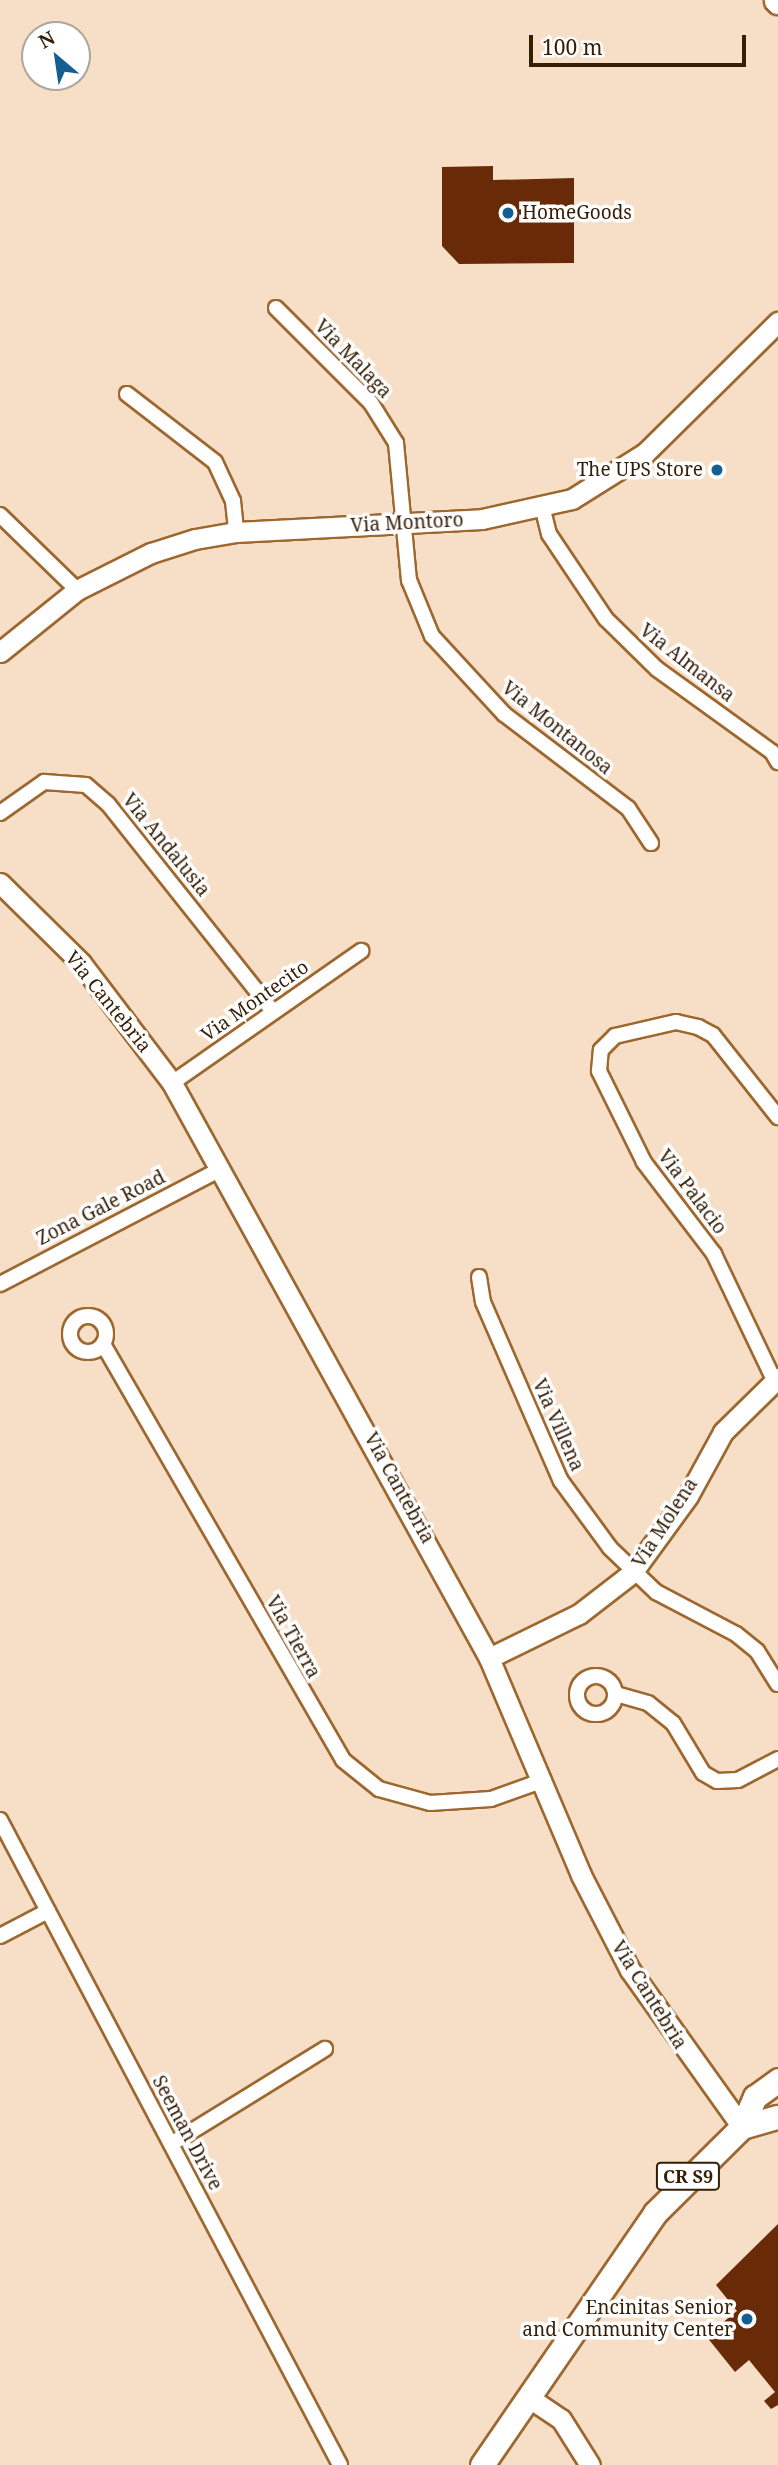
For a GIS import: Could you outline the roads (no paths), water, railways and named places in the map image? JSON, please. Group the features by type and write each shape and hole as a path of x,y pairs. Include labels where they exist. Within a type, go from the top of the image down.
{"main road":[{"name":"Via Montoro","path":"0,652 76,590 151,553 236,531 406,524 543,510 596,488 631,464 778,322"},
{"name":"Via Cantebria","path":"0,883 81,963 172,1083 489,1658 544,1780 581,1875 629,1970 742,2127"},
{"name":"Via Molena","path":"489,1658 579,1614 632,1573 688,1496 723,1432 776,1379"},
{"name":"CR S9","path":"482,2465 531,2399 655,2213 742,2127 755,2097 778,2080"},
{"name":"CR S9","path":"742,2127 778,2117"},
{"path":"531,2399 561,2419 590,2465"}],"street":[{"name":"Via Malaga","path":"276,307 386,424 402,468 406,524"},
{"path":"127,394 215,462 233,501 236,531"},
{"name":"Via Almansa","path":"543,510 550,534 606,619 657,669 772,752 778,762"},
{"path":"0,515 76,590"},
{"name":"Via Montanosa","path":"406,524 410,580 432,636 504,714 628,808 651,843"},
{"name":"Via Andalusia","path":"0,813 44,782 86,785 108,804 272,1010"},
{"name":"Via Montecito","path":"172,1083 272,1010 361,951"},
{"name":"Via Palacio","path":"776,1379 714,1254 644,1162 599,1071 601,1050 623,1035 676,1022 698,1027 713,1035 778,1117"},
{"name":"Zona Gale Road","path":"0,1284 221,1169"},
{"name":"Via Villena","path":"478,1277 483,1302 561,1481 632,1573 656,1592 736,1634 757,1651 778,1684"},
{"name":"Via Tierra","path":"103,1344 343,1760 379,1789 430,1803 491,1799 544,1780"},
{"path":"616,1694 648,1703 673,1723 702,1773 717,1781 738,1780 778,1759"},
{"name":"Seeman Drive","path":"0,1820 340,2465"},
{"path":"0,1936 48,1911"},
{"path":"171,2144 325,2049"}],"place":[{"name":"HomeGoods","path":"508,213"},
{"name":"The UPS Store","path":"717,470"},
{"name":"Encinitas Senior and Community Center","path":"747,2319"}]}
